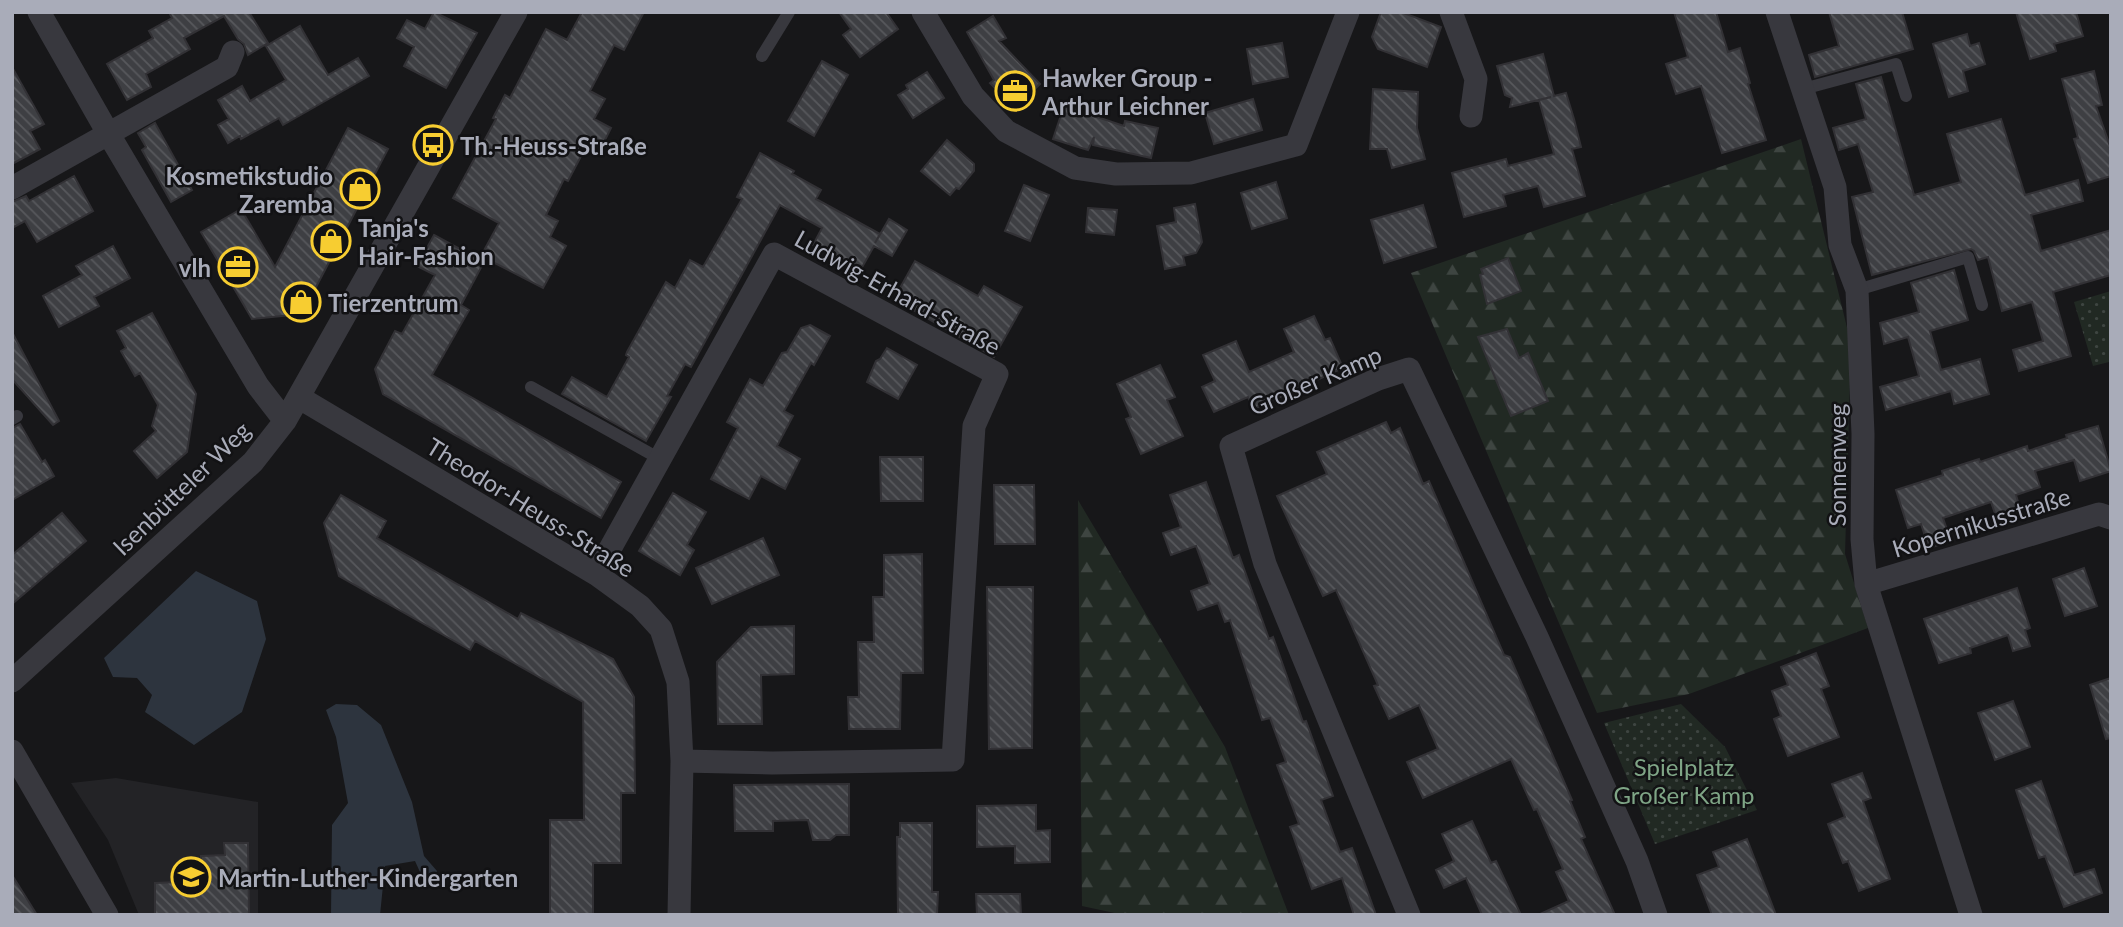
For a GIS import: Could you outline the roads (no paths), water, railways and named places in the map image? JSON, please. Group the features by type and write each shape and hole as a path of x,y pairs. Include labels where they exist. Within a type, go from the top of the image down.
{"street":[{"path":"40,12 108,133 258,386 285,421"},
{"name":"Isenbütteler Weg","path":"12,681 253,462 285,421 516,12"},
{"path":"923,12 973,96 1006,131 1075,168 1116,174 1191,173 1296,145 1348,12"},
{"path":"1451,12 1476,79 1471,116"},
{"name":"Sonnenweg","path":"1777,12 1835,187 1840,245 1857,290 1863,434 1862,540 1866,584 1971,915"},
{"path":"12,188 227,67 233,52"},
{"name":"Ludwig-Erhard-Straße","path":"596,574 774,254 997,374 974,426 953,760 772,763 682,761"},
{"name":"Großer Kamp","path":"1409,915 1265,564 1231,446 1378,379 1409,369 1537,637 1637,861 1656,915"},
{"name":"Theodor-Heuss-Straße","path":"300,398 596,574 640,606 661,629 678,682 682,761 680,915"},
{"name":"Kopernikusstraße","path":"1866,584 2099,514 2111,518"},
{"path":"12,751 107,915"}],"lane":[{"path":"762,56 789,12"},
{"path":"1803,89 1896,64 1906,96"},
{"path":"1857,290 1968,257 1982,305"},
{"path":"531,387 660,459"}],"place":[{"name":"Hawker Group - Arthur Leichner","path":"1015,91"},
{"name":"Th.-Heuss-Straße","path":"433,145"},
{"name":"Kosmetikstudio Zaremba","path":"360,189"},
{"name":"Tanja's Hair-Fashion","path":"331,241"},
{"name":"vlh","path":"238,267"},
{"name":"Tierzentrum","path":"301,302"},
{"name":"Martin-Luther-Kindergarten","path":"191,877"}],"park label":[{"name":"Spielplatz Großer Kamp","path":"1684,780"}]}
